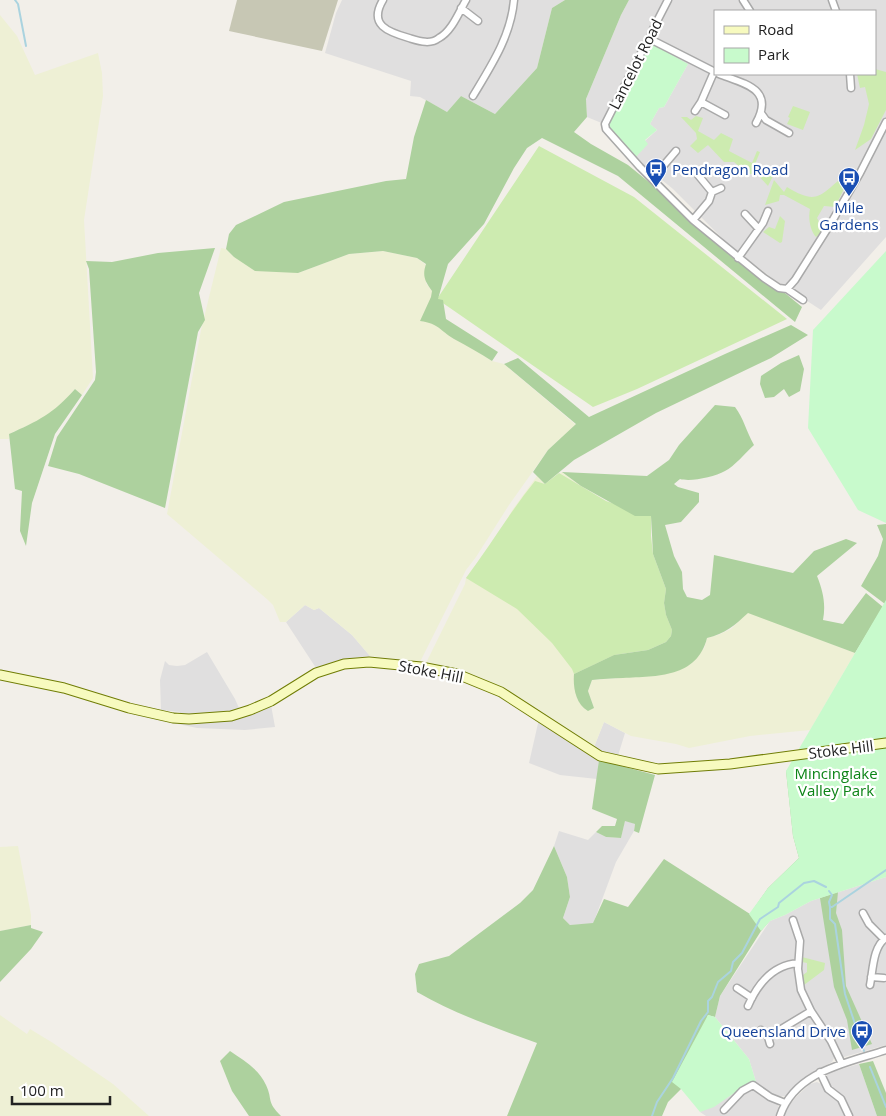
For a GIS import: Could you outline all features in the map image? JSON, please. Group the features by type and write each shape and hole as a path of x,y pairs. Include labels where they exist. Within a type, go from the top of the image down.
{"street":[{"path":"383,0 378,8 377,16 385,29 394,34 423,42 432,42 440,38 449,28 466,0"},
{"path":"473,96 499,53 509,24 514,0"},
{"name":"Lancelot Road","path":"652,179 606,129 605,124 645,45 650,39 650,33 668,0"},
{"path":"461,8 478,21"},
{"path":"650,39 714,72 695,111"},
{"path":"721,75 755,89 761,96 763,104 756,123"},
{"path":"850,75 852,88"},
{"path":"701,102 724,115"},
{"path":"761,113 766,120 789,132"},
{"path":"787,289 795,280 831,223 860,173 886,122"},
{"path":"676,151 652,179 693,220 738,258 779,288 787,289 803,300"},
{"path":"702,171 698,175 712,192"},
{"path":"693,220 709,201 712,192 721,188"},
{"path":"738,258 763,223 768,211"},
{"path":"745,214 758,228"},
{"name":"Stoke Hill","path":"0,675 64,688 129,708 173,718 189,719 231,716 250,710 271,701 316,673 344,664 369,662 421,668 457,674 500,692 600,756 658,769 730,764 886,743"},
{"path":"870,985 877,949 885,938 876,933 864,915 873,913"},
{"path":"793,920 800,941 798,977 801,990 811,1011 831,1041 842,1064"},
{"path":"748,1006 770,973 785,965 798,963"},
{"path":"872,977 884,978"},
{"path":"737,988 752,998"},
{"path":"761,1030 769,1040 811,1011"},
{"path":"780,1116 785,1103 805,1082 820,1072 886,1050"},
{"path":"820,1072 828,1089 841,1099 849,1116"},
{"path":"724,1110 742,1091 753,1085 770,1097 785,1103"}],"shaded area":[{"path":"237,0 338,0 322,51 229,31"},
{"path":"342,0 565,0 552,8 537,68 495,114 461,96 447,112 420,97 410,96 411,81 325,53 336,13"},
{"path":"629,0 886,0 886,237 821,310 772,278 731,247 673,189 635,158 645,141 657,130 650,124 659,108 664,107 688,64 604,124 587,117 586,99"},
{"path":"0,15 17,36 35,75 98,53 102,73 103,96 84,220 93,378 82,395 75,389 64,402 45,418 9,434 9,439 0,439"},
{"path":"221,248 226,249 234,257 298,273 349,254 383,251 417,258 426,265 426,283 432,291 433,323 454,339 471,347 492,361 504,364 576,425 548,450 466,570 420,662 370,656 352,635 319,608 314,610 305,605 286,622 280,622 273,605 268,600 167,514 201,330"},
{"path":"562,472 606,501 666,589 664,603 672,630 574,674 594,708 588,691 592,680 620,678 704,649 707,638 731,629 748,612 855,653 810,730 750,736 689,748 631,736 604,722 594,747 517,697 471,675 426,663 465,584 466,578 496,537 513,509 537,476 545,484"},
{"path":"305,605 314,610 319,608 352,635 370,656 345,659 316,668 286,622"},
{"path":"207,652 235,699 242,715 271,705 275,727 245,730 197,728 178,724 180,712 161,710 160,680 165,661 169,665 185,665"},
{"path":"539,719 599,760 597,779 560,775 529,763"},
{"path":"604,722 625,733 617,759 594,747"},
{"path":"625,820 635,824 634,831 616,862 593,924 570,925 563,918 570,897 567,877 554,846 559,831 588,840 596,832 606,837 621,838"},
{"path":"18,846 31,915 31,925 0,931 0,847"},
{"path":"886,877 886,1045 844,1057 840,1054 835,1056 832,1062 806,1076 786,1096 776,1097 760,1087 756,1082 749,1059 715,1017 720,996 770,921 811,901"},
{"path":"0,1015 27,1034 30,1029 53,1043 113,1084 149,1116 0,1116"},
{"path":"859,1064 877,1116 784,1116 796,1097 810,1084 828,1082 826,1076 831,1072"},
{"path":"752,1084 765,1098 777,1103 779,1108 775,1116 706,1116 700,1112"}],"green space":[{"path":"565,0 629,0 586,99 587,117 574,132 628,165 802,307 795,322 618,176 542,138 527,148 484,224 448,264 438,299 443,300 446,319 498,352 492,361 436,326 420,321 432,291 425,278 426,264 417,258 383,251 349,254 298,273 255,271 234,257 226,249 229,234 236,225 284,202 386,181 406,179 414,137 426,100 447,112 461,96 495,114 537,68 552,8"},
{"path":"649,42 688,64 664,107 659,108 650,124 657,130 645,140 648,144 635,158 606,126"},
{"path":"876,69 886,72 886,110 871,139 855,150 869,104 865,87 860,88 857,75 876,75"},
{"path":"793,106 810,112 803,130 787,124"},
{"path":"696,116 703,118 698,131 714,140 721,133 733,139 729,151 752,163 757,151 760,152 755,164 774,174 768,186 757,174 748,174 734,162 724,162 708,145 698,153 690,146 697,139 696,133 681,117 687,117 691,120"},
{"path":"539,146 634,197 787,319 637,389 593,407 437,299"},
{"path":"844,176 849,179 835,207 824,206 817,218 822,232 816,237 810,224 810,209 784,195 780,195 779,201 765,205 774,180 784,192 787,187 797,193 812,197 824,193"},
{"path":"780,216 785,221 782,242 780,243 763,232 769,227 775,229"},
{"path":"215,248 199,293 205,320 198,332 165,508 79,474 48,466 57,437 95,380 89,269 86,261 112,262 158,253"},
{"path":"886,251 886,523 858,510 808,428 813,330"},
{"path":"791,325 808,335 771,358 656,413 574,460 545,484 533,472 548,450 576,424 504,364 518,358 589,417"},
{"path":"799,355 804,369 800,391 789,397 784,389 774,397 765,398 760,384 761,376 781,363"},
{"path":"75,389 82,395 55,434 32,503 26,546 20,531 22,491 15,489 9,434 45,416"},
{"path":"715,405 735,407 754,445 725,471 702,478 680,479 674,484 699,493 699,502 681,522 665,525 674,556 682,572 683,589 687,597 702,600 710,595 714,555 793,573 814,551 846,539 857,543 817,576 823,598 823,620 843,624 866,593 883,607 855,653 748,613 729,628 707,638 702,651 685,668 649,677 592,680 588,691 594,708 588,711 580,704 578,699 574,684 574,674 614,655 648,650 666,642 671,636 672,630 664,603 666,589 653,554 651,516 635,516 581,486 562,472 647,476 669,460 679,445"},
{"path":"559,473 606,501 651,516 653,554 666,589 664,603 672,630 671,636 666,642 648,650 614,655 574,674 552,643 517,609 466,578 535,481 545,484"},
{"path":"886,524 885,604 861,586 878,556 883,539 877,525"},
{"name":"Mincinglake Valley Park","path":"886,600 886,877 811,901 770,921 761,931 749,914 768,888 799,858 793,836 786,771"},
{"path":"861,732 778,911 761,931 720,996 715,1017 708,1015 681,1089 668,1102 662,1116 507,1116 537,1043 461,1014 417,992 415,974 419,964 449,956 520,903 533,890 554,846 567,877 570,897 563,918 570,925 593,923 604,899 628,907 664,859 750,914 768,888 799,858 793,836 786,771"},
{"path":"599,760 655,775 639,833 634,831 635,824 625,821 621,838 606,837 596,832 602,826 615,826 617,819 592,809"},
{"path":"838,892 836,913 842,930 846,986 872,1044 852,1050 847,1020 834,987 820,898"},
{"path":"31,925 31,928 43,932 31,949 0,982 0,931"},
{"path":"802,957 825,963 824,970 804,985 803,975 807,972 807,963 802,962"},
{"path":"708,1015 715,1017 749,1059 756,1082 737,1091 714,1107 700,1112 681,1089 672,1082"},
{"path":"230,1051 250,1065 263,1079 272,1104 281,1116 249,1116 232,1091 220,1061"},
{"path":"873,1061 886,1093 886,1116 877,1116 859,1064"}],"waterway":[{"path":"15,0 18,4 26,46"},
{"path":"829,891 832,895 829,902 830,907 832,907 886,870"},
{"path":"652,1116 657,1102 673,1078 701,1021 708,1012 708,1001 712,997 718,982 731,971 733,962 742,953 760,919 778,907 779,903 804,883 814,881 826,887"},
{"path":"830,907 830,919 835,924 845,994 864,1051"},
{"path":"870,1067 886,1107"}],"place":[{"name":"Pendragon Road","path":"656,188"},
{"name":"Mile Gardens","path":"849,197"},
{"name":"Queensland Drive","path":"862,1050"}]}
